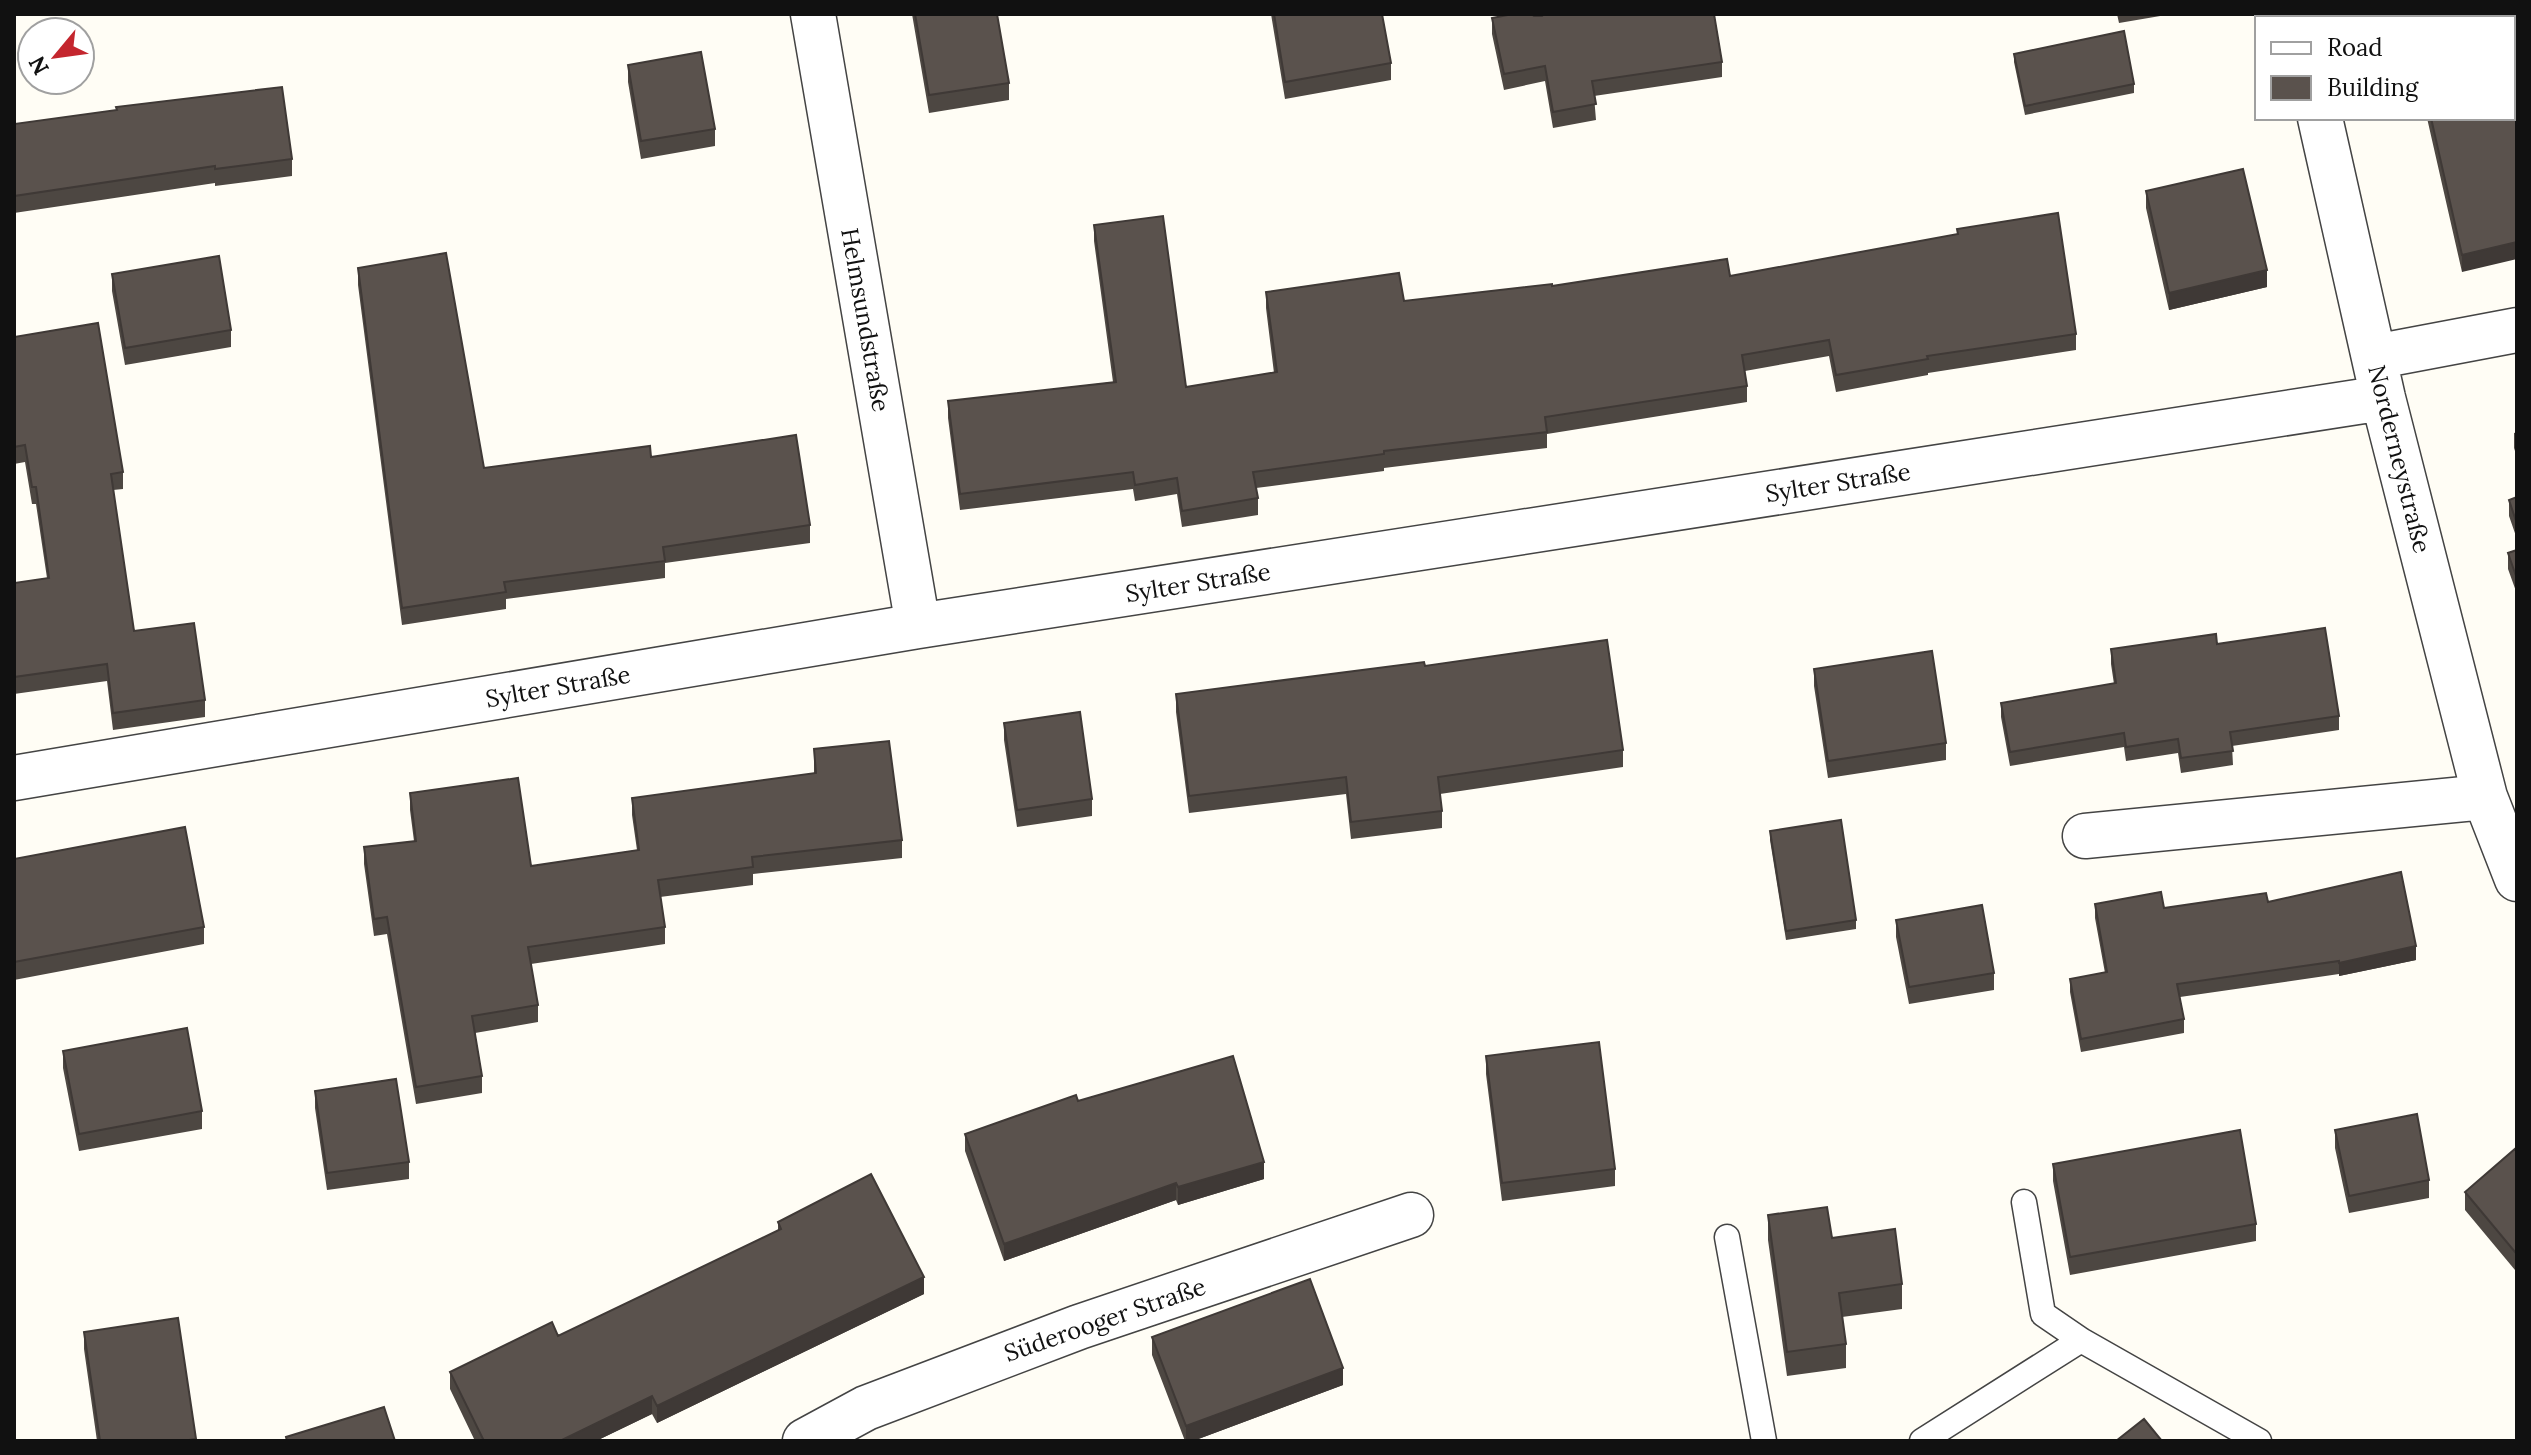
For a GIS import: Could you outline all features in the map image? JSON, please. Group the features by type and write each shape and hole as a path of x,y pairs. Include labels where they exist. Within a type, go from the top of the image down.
{"street":[{"name":"Helmsundstraße","path":"813,14 918,626"},
{"name":"Norderneystraße","path":"2320,120 2379,378 2485,797 2517,879"},
{"name":"Sylter Straße","path":"14,778 2379,378 2517,330"},
{"path":"2085,836 2485,797"},
{"name":"Süderooger Straße","path":"805,1441 866,1408 1079,1327 1411,1215"}],"lane":[{"path":"2024,1202 2043,1314 2081,1340 2259,1441"},
{"path":"1727,1237 1764,1441"},
{"path":"1922,1441 2081,1340"}],"building":[{"path":"915,14 997,14 1009,83 929,95"},
{"path":"1274,14 1382,14 1391,63 1285,82"},
{"path":"1513,14 1714,14 1722,62 1592,81 1596,104 1553,112 1545,66 1504,74 1492,18"},
{"path":"2393,14 2488,16 2394,16"},
{"path":"2517,26 2517,242 2462,255 2431,120 2515,120"},
{"path":"2124,31 2134,84 2025,106 2014,54"},
{"path":"701,52 715,129 641,141 628,65"},
{"path":"282,87 292,159 215,169 215,166 14,196 14,124 117,110 116,107"},
{"path":"2243,169 2267,270 2169,293 2146,191"},
{"path":"2058,213 2076,334 1927,356 1928,359 1836,375 1829,340 1742,355 1747,386 1545,417 1547,432 1384,451 1384,454 1253,472 1258,498 1182,511 1177,478 1135,485 1133,472 960,494 948,401 1116,382 1094,225 1163,216 1186,387 1277,372 1266,292 1399,273 1404,301 1552,286 1727,259 1730,276 1958,234 1957,229"},
{"path":"446,253 484,468 650,446 651,457 796,435 810,525 663,547 665,561 504,582 506,592 402,608 358,268"},
{"path":"219,256 231,330 125,348 112,274"},
{"path":"98,323 123,472 111,474 134,631 194,623 205,700 113,713 107,664 14,677 14,583 49,578 36,487 32,487 25,445 14,447 14,337"},
{"path":"2517,497 2517,524 2509,500"},
{"path":"2517,550 2517,579 2508,553"},
{"path":"2325,628 2339,716 2230,732 2233,751 2181,758 2178,739 2126,747 2124,733 2010,752 2001,703 2116,683 2111,649 2216,634 2217,644"},
{"path":"1607,640 1623,750 1438,777 1442,811 1351,822 1346,777 1189,796 1176,694 1424,662 1425,666"},
{"path":"1932,651 1946,743 1828,761 1814,669"},
{"path":"1080,712 1092,799 1017,810 1004,723"},
{"path":"889,741 902,840 752,857 753,867 658,880 665,927 528,947 538,1005 472,1016 482,1076 416,1087 387,917 374,919 364,847 416,841 410,793 518,778 531,866 639,850 632,798 816,773 814,749"},
{"path":"1841,820 1856,920 1786,931 1770,831"},
{"path":"185,827 204,927 14,962 14,859"},
{"path":"2401,872 2416,946 2339,963 2177,984 2184,1019 2081,1039 2070,979 2107,972 2095,904 2161,892 2164,908 2266,893 2268,902"},
{"path":"1982,905 1994,973 1909,987 1896,920"},
{"path":"187,1028 202,1111 79,1134 63,1051"},
{"path":"1599,1042 1615,1169 1502,1183 1486,1056"},
{"path":"1233,1056 1264,1162 1178,1187 1176,1183 1004,1244 965,1134 1076,1095 1078,1101"},
{"path":"396,1079 409,1162 327,1173 315,1091"},
{"path":"2417,1114 2429,1180 2349,1196 2335,1130"},
{"path":"2240,1130 2256,1224 2070,1257 2053,1164"},
{"path":"2516,1148 2517,1251 2515,1252 2465,1192"},
{"path":"871,1174 924,1277 657,1406 652,1396 560,1441 484,1441 450,1372 552,1322 558,1336 781,1229 778,1222"},
{"path":"1827,1207 1832,1238 1895,1229 1902,1284 1839,1293 1846,1344 1787,1352 1768,1215"},
{"path":"1310,1279 1343,1368 1186,1426 1152,1337"},
{"path":"178,1318 196,1439 100,1441 84,1332"},
{"path":"384,1407 395,1441 287,1441 286,1437"},
{"path":"2144,1419 2162,1441 2116,1441"}]}
